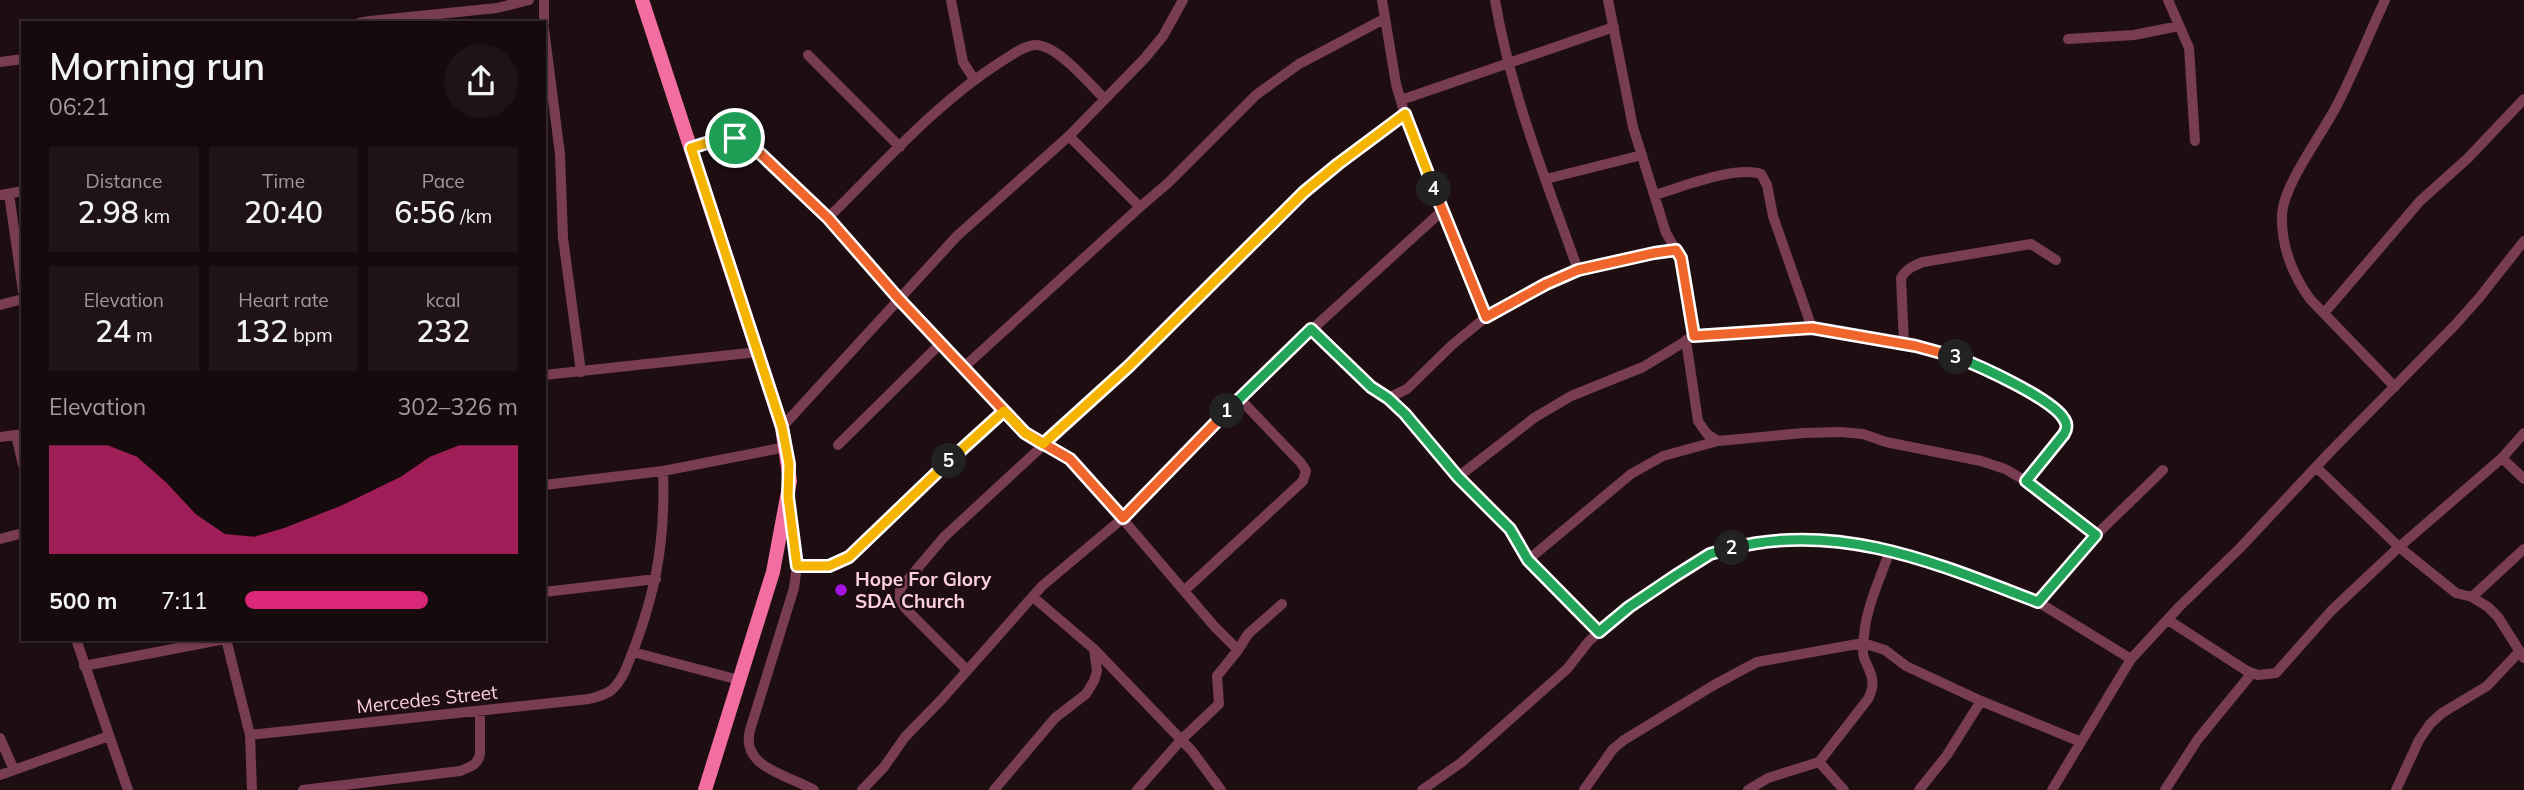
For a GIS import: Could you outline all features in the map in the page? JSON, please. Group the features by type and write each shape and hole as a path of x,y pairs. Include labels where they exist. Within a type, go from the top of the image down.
{"street":[{"path":"377,21 529,0"},
{"path":"544,0 544,21"},
{"path":"642,0 782,427 790,481 773,572 705,790"},
{"path":"951,0 963,62 974,79"},
{"path":"782,427 957,236 1069,136 1105,99 1163,36 1183,0"},
{"path":"1382,0 1405,114 1486,317"},
{"path":"1495,0 1518,101 1578,270"},
{"path":"1608,0 1633,127 1666,233 1681,258 1698,421 1707,433 1718,441"},
{"path":"2168,0 2191,58 2195,141"},
{"path":"2385,0 2338,103 2291,186 2282,212 2289,261 2299,284 2310,299 2395,387"},
{"path":"963,368 1168,183 1255,94 1299,64 1384,19"},
{"path":"2068,39 2134,35 2179,26"},
{"path":"1401,100 1614,27"},
{"path":"828,218 935,112 974,79 1025,48 1037,45 1049,49 1105,99"},
{"path":"808,55 900,147"},
{"path":"0,62 21,59"},
{"path":"546,71 560,154 564,238 581,372"},
{"path":"2325,312 2420,201 2478,148 2524,99"},
{"path":"967,670 905,608 900,599 901,589 944,537 1129,366 1304,192 1405,114"},
{"path":"1069,136 1140,208"},
{"path":"691,148 722,138 746,140 828,218 898,298 1025,433 1070,459 1214,626 1238,650"},
{"path":"1546,179 1642,155"},
{"path":"1654,195 1721,176 1755,172 1761,174 1767,185 1773,216 1812,328"},
{"path":"4,194 21,281"},
{"path":"862,790 884,767 905,737 1042,586 1123,518 1311,329 1443,211"},
{"path":"2052,790 2132,659 2479,298 2524,241"},
{"path":"1904,344 1901,278 1913,266 2031,244 2056,260"},
{"path":"1388,398 1407,389 1452,345 1486,317 1546,284 1578,270 1676,250"},
{"path":"0,304 21,299"},
{"path":"1458,477 1543,412 1571,396 1643,367 1690,338 1812,328 1948,353 2024,390 2050,406 2064,418 2067,430 2026,481"},
{"path":"1311,329 1371,387 1405,414 1458,477 1510,529 1528,560 1599,632"},
{"path":"838,445 941,343"},
{"path":"546,375 758,352"},
{"path":"1184,591 1303,481 1306,471 1240,399"},
{"path":"797,566 829,566 849,557 1004,411"},
{"path":"1528,560 1630,474 1663,456 1718,441 1821,432 1863,434 1886,442 1981,461 2026,481 2096,535"},
{"path":"2168,620 2252,673 2267,675 2282,668 2315,627 2399,547 2502,458 2524,433"},
{"path":"0,437 19,434"},
{"path":"546,485 663,471 786,447"},
{"path":"2502,458 2524,479"},
{"path":"2316,467 2399,547 2456,593 2472,597 2488,607 2498,617 2522,655 2487,686 2442,713 2430,724 2419,740 2396,790"},
{"path":"2038,602 2096,535 2163,470"},
{"path":"663,471 664,531 656,579 633,652 739,680"},
{"path":"788,497 797,566 794,589 750,730 748,746 755,760 814,790"},
{"path":"0,539 21,534"},
{"path":"1422,790 1462,762 1567,669 1589,641 1629,607 1710,554 1783,539 1834,540 1889,550 1959,572 2038,602 2132,659"},
{"path":"2472,597 2524,549"},
{"path":"1748,790 1768,778 1819,762 1873,690 1871,669 1863,655 1863,643 1868,617 1889,550"},
{"path":"546,593 656,579"},
{"path":"1033,597 1094,649 1181,740 1222,790"},
{"path":"1137,790 1181,740 1219,704 1217,676 1248,634 1282,604"},
{"path":"77,641 128,790"},
{"path":"84,666 215,641"},
{"path":"226,641 250,736 252,790"},
{"path":"1584,790 1613,749 1624,740 1757,662 1863,643 1885,650 1906,666 1981,701 2081,742"},
{"path":"994,790 1055,718 1086,694 1097,671 1094,649"},
{"name":"Mercedes Street","path":"250,736 589,699 607,695 618,684 633,652"},
{"path":"2165,790 2198,739 2252,673"},
{"path":"1919,790 1947,755 1981,701"},
{"path":"303,790 460,771 472,766 479,760 480,754 480,711"},
{"path":"0,775 109,736"},
{"path":"0,738 13,770"},
{"path":"1819,762 1844,790"}],"place":[{"name":"Hope For Glory SDA Church","path":"841,590"}],"route":[{"path":"735,138 722,138 691,148 782,427 789,464 788,497 797,566 829,566 849,557 1004,411 1025,433 1032,439 1043,444 1129,366 1304,192 1405,114 1486,317 1578,270 1676,250 1681,258 1694,336 1812,328 1857,338 1916,346 1948,353 1972,363 2050,406 2064,418 2067,430 2026,481 2096,535 2038,602 1959,572 1857,542 1783,539 1740,546 1710,554 1629,607 1599,632 1528,560 1510,529 1458,477 1405,414 1371,387 1311,329 1123,518 1070,459 1032,439 1025,433 898,298 828,218 746,140 735,138"}]}
